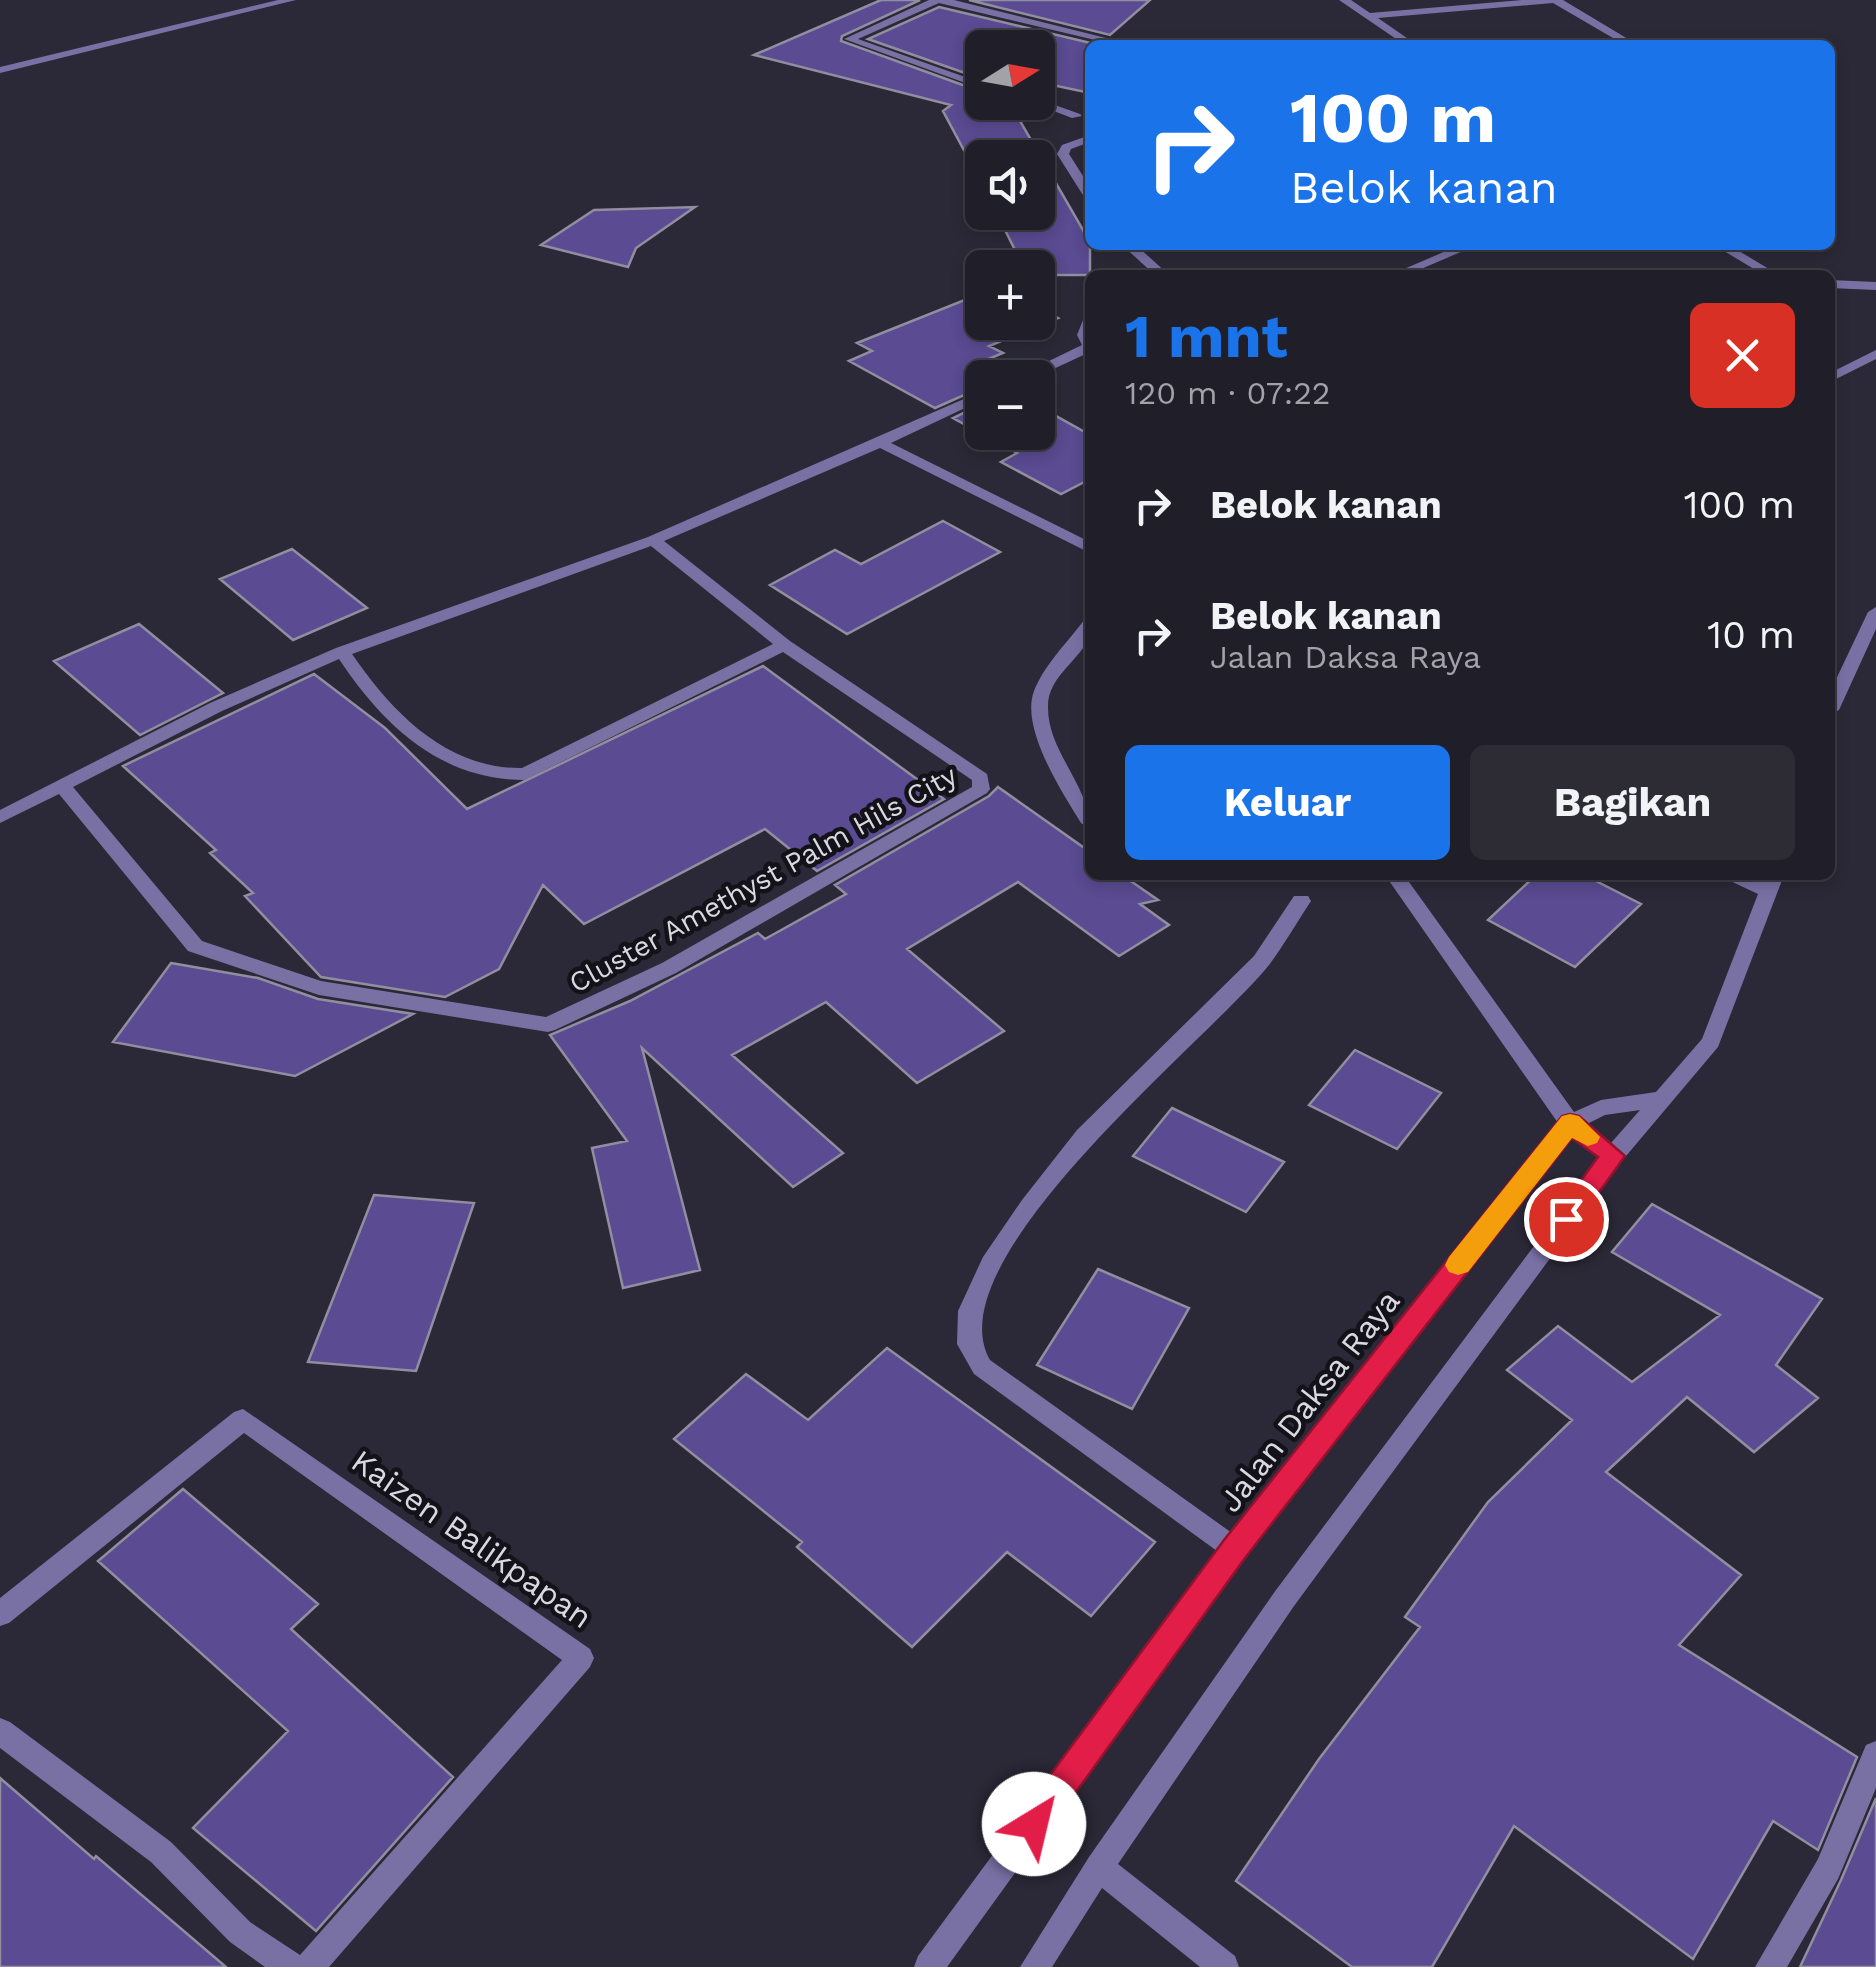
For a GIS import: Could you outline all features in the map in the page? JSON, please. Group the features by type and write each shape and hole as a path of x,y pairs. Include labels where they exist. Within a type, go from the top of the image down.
{"street":[{"path":"0,70 292,0"},
{"path":"965,80 857,45 850,39 939,0 1109,40"},
{"path":"1344,0 1405,40"},
{"path":"1369,16 1556,0 1624,40"},
{"path":"1055,109 1076,116"},
{"path":"1085,140 1066,147 1062,154 1085,189"},
{"path":"1408,270 1458,250"},
{"path":"1729,250 1764,270"},
{"path":"1835,284 1876,286"},
{"path":"1055,363 1085,349"},
{"path":"1835,375 1876,354"},
{"path":"0,817 216,707 342,652 653,540 965,403"},
{"path":"880,442 1085,545"},
{"name":"Cluster Amethyst Palm Hils City","path":"61,785 194,946 319,988 548,1025 669,968 981,789 981,778 784,645 653,540"},
{"path":"1835,699 1876,612"},
{"path":"1085,630 1040,696 1038,718 1085,815"},
{"path":"342,652 379,704 442,752 492,775 508,776 525,774 784,645"},
{"path":"1398,880 1570,1123 1613,1156"},
{"path":"1036,1967 1098,1867 1297,1582 1613,1156 1711,1042 1772,884"},
{"path":"1234,1549 982,1367 969,1344 970,1311 991,1263 1060,1166 1261,961 1301,902"},
{"path":"1570,1123 1601,1108 1662,1098"},
{"name":"Jalan Daksa Raya","path":"929,1967 1234,1549 1570,1123"},
{"name":"Kaizen Balikpapan","path":"0,1614 243,1419 582,1658 309,1967"},
{"path":"0,1730 161,1852 240,1932 291,1967"},
{"path":"1770,1967 1828,1869 1876,1754"},
{"path":"1098,1867 1224,1967"}],"building":[{"path":"881,0 920,0 842,36 841,41 965,86 965,120 1019,120 1031,140 965,140 965,152 943,111 951,105 754,55"},
{"path":"969,0 1150,0 1110,35"},
{"path":"939,7 1036,30 965,30 965,73 868,39"},
{"path":"1055,35 1085,42 1085,92 1055,86"},
{"path":"1055,182 1085,233 1090,270 1085,270 1085,275 1055,275 1055,250 1015,250 1005,230 1055,230"},
{"path":"695,207 636,248 628,267 541,245 594,210"},
{"path":"965,300 965,340 1004,340 989,346 1003,353 986,360 965,360 965,395 935,408 849,361 872,351 857,343"},
{"path":"965,412 965,425 953,418"},
{"path":"1055,415 1085,432 1085,482 1061,494 1001,462 1017,453 1012,450 1055,450"},
{"path":"943,521 1000,552 847,634 770,585 835,550 861,564"},
{"path":"292,549 367,608 293,640 220,579"},
{"path":"139,624 223,693 140,735 54,661"},
{"path":"763,666 944,799 817,871 765,829 584,924 543,885 499,969 445,997 321,977 245,896 253,893 210,853 216,850 123,766 314,674 385,728 467,809"},
{"path":"998,787 1085,848 1085,880 1129,880 1158,900 1140,904 1169,925 1119,956 1018,882 907,949 1004,1031 917,1083 826,1002 732,1055 843,1153 793,1187 642,1048 700,1270 623,1288 592,1148 627,1141 550,1035 630,1001 758,933 765,939 846,894 835,885 989,796"},
{"path":"1531,880 1594,880 1641,904 1575,967 1488,920"},
{"path":"171,963 258,978 318,999 413,1014 295,1076 113,1042"},
{"path":"1355,1050 1441,1093 1397,1149 1309,1105"},
{"path":"1172,1108 1284,1162 1246,1212 1133,1156"},
{"path":"374,1195 474,1203 416,1371 308,1362"},
{"path":"1652,1204 1822,1299 1776,1365 1818,1398 1754,1452 1687,1397 1606,1472 1741,1575 1679,1645 1857,1757 1818,1850 1773,1821 1693,1959 1514,1826 1432,1967 1352,1967 1236,1881 1319,1759 1420,1627 1405,1617 1488,1502 1572,1420 1507,1370 1558,1326 1632,1382 1720,1315 1612,1252"},
{"path":"1098,1269 1189,1308 1132,1409 1037,1365"},
{"path":"887,1348 1155,1542 1091,1616 1007,1552 912,1647 797,1547 802,1542 674,1439 746,1374 808,1420"},
{"path":"183,1489 318,1604 291,1629 453,1777 316,1931 193,1828 288,1731 98,1561"},
{"path":"0,1778 94,1859 96,1856 226,1967 0,1967"},
{"path":"1876,1798 1876,1967 1800,1967 1841,1880"}],"slow traffic":[{"path":"1458,1265 1570,1123 1588,1137"}],"route":[{"path":"1034,1824 1234,1549 1570,1123 1613,1156 1566,1219"}]}
